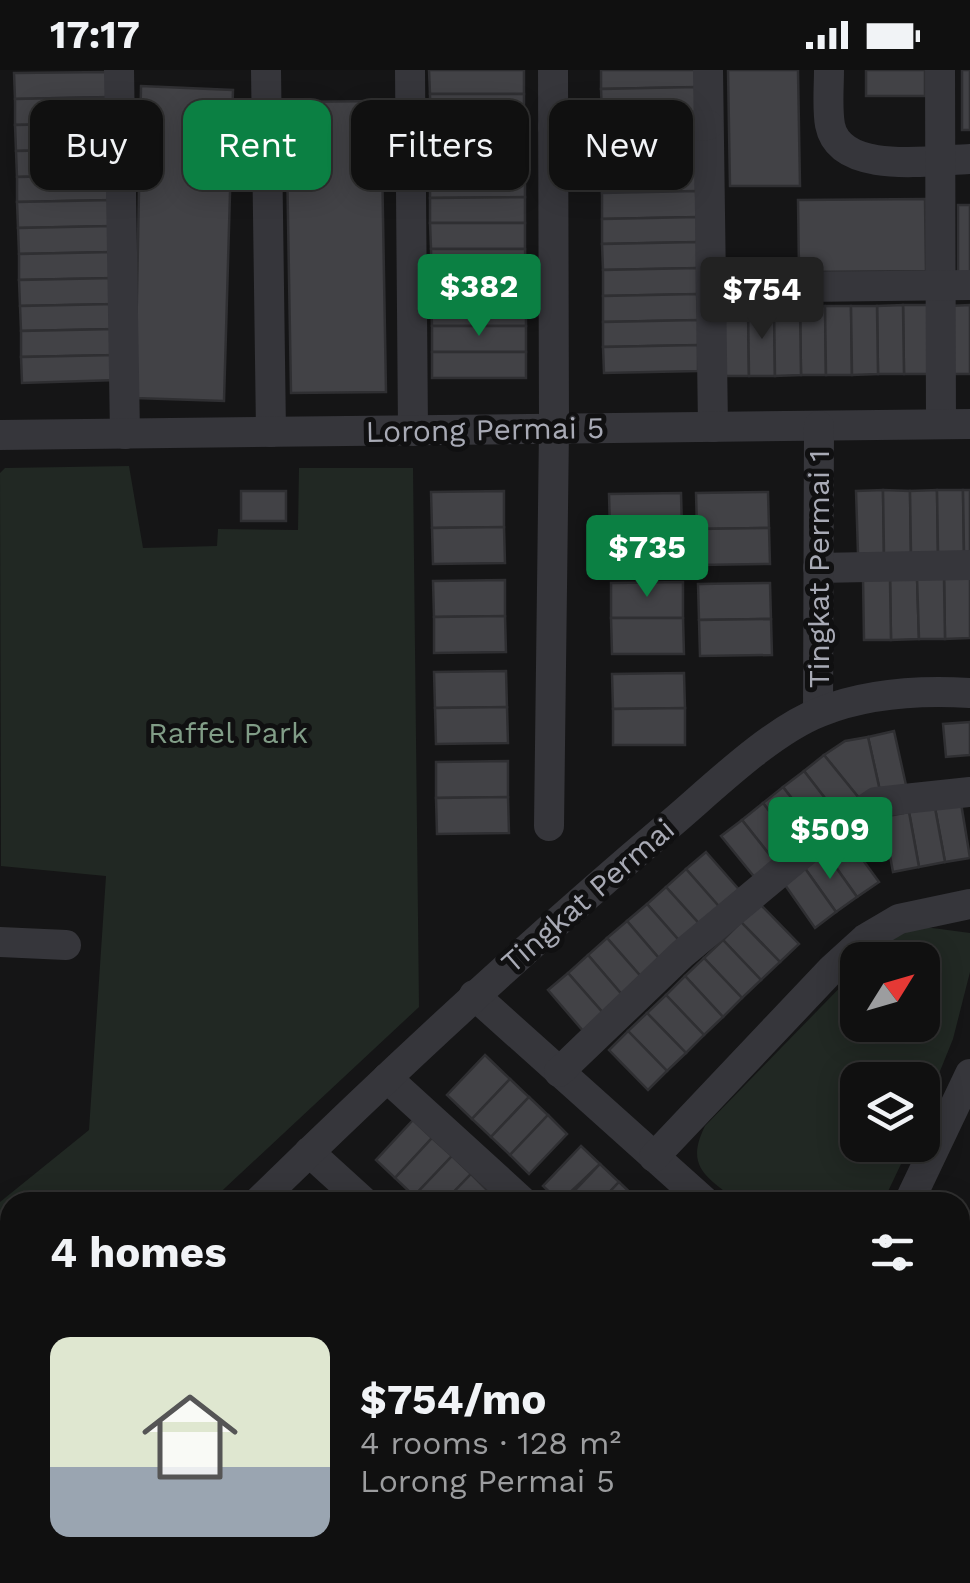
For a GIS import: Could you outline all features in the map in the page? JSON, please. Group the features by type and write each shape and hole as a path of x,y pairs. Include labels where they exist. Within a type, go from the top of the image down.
{"street":[{"path":"119,70 124,434"},
{"path":"266,70 270,432"},
{"path":"410,70 413,431"},
{"path":"552,70 552,100"},
{"path":"708,70 713,427"},
{"path":"829,70 830,127 840,145 856,156 874,161 955,160"},
{"path":"940,70 955,160 956,424"},
{"path":"693,125 708,125"},
{"path":"550,826 552,190"},
{"path":"711,288 956,285"},
{"name":"Lorong Permai 5","path":"0,435 956,424"},
{"name":"Tingkat Permai 1","path":"818,712 819,426"},
{"path":"818,568 970,565"},
{"name":"Tingkat Permai","path":"268,1192 548,927 764,746 818,712 875,696 970,693"},
{"path":"558,1072 734,909 845,823 876,802 970,792"},
{"path":"654,1157 865,939 899,919 970,904"},
{"path":"0,942 66,945"},
{"path":"474,995 694,1192"},
{"path":"913,1192 970,1074"},
{"path":"387,1078 513,1192"},
{"path":"309,1152 353,1192"}],"green space":[{"name":"Raffel Park","path":"129,466 143,548 217,546 218,529 298,530 299,468 413,468 419,1007 221,1192 12,1192 89,1130 106,876 1,866 0,473 5,468"},
{"path":"925,927 970,933 970,972 953,1039 940,1071 940,1062 840,1062 840,1162 902,1162 888,1192 726,1192 698,1162 699,1140 705,1126 840,987 840,1042 940,1042 940,942 888,942 899,932"}],"building":[{"path":"429,70 524,70 524,94 430,94"},
{"path":"601,70 695,70 696,87 601,89"},
{"path":"728,70 798,70 800,186 730,186"},
{"path":"866,70 925,70 925,96 866,96"},
{"path":"962,70 970,70 970,130 962,130"},
{"path":"108,72 109,97 15,99 14,73"},
{"path":"141,86 233,90 233,100 183,100 183,190 230,190 224,401 135,398 139,190 163,190 163,100 141,100"},
{"path":"696,87 697,113 693,113 693,100 601,100 601,89"},
{"path":"430,94 524,94 524,100 430,100"},
{"path":"15,99 109,100 30,100 30,125 15,125"},
{"path":"351,101 351,190 383,190 386,392 291,393 288,190 331,190 331,102"},
{"path":"15,125 30,125 30,151 16,151"},
{"path":"696,140 696,165 693,165"},
{"path":"16,151 30,151 30,177 17,177"},
{"path":"693,165 696,191 602,193 693,190"},
{"path":"17,177 30,177 30,190 112,190 112,200 17,202"},
{"path":"430,190 525,190 525,197 430,198"},
{"path":"696,191 697,217 602,219 602,193"},
{"path":"525,197 525,223 430,223 430,198"},
{"path":"925,199 926,271 799,272 798,200"},
{"path":"112,200 112,226 18,228 17,202"},
{"path":"958,205 970,205 970,277 958,277"},
{"path":"697,217 697,242 602,244 602,219"},
{"path":"430,223 525,223 525,249 431,249"},
{"path":"112,226 113,252 19,254 18,228"},
{"path":"697,242 697,268 603,270 602,244"},
{"path":"431,249 525,249 526,275 431,275"},
{"path":"113,252 114,278 19,280 19,254"},
{"path":"697,268 697,294 603,296 603,270"},
{"path":"431,275 526,275 526,300 431,300"},
{"path":"114,278 115,304 20,306 19,280"},
{"path":"697,294 698,320 603,322 603,296"},
{"path":"431,300 526,300 526,326 432,326"},
{"path":"115,304 115,329 21,331 20,306"},
{"path":"903,305 928,305 930,374 904,374"},
{"path":"903,305 904,374 878,374 877,306"},
{"path":"970,305 970,374 951,374 949,306"},
{"path":"825,306 826,375 801,375 800,307"},
{"path":"825,306 851,306 852,375 826,375"},
{"path":"851,306 877,306 878,374 852,375"},
{"path":"748,307 749,376 723,376 722,308"},
{"path":"748,307 774,307 775,376 749,376"},
{"path":"774,307 800,307 801,375 775,376"},
{"path":"698,320 698,345 603,347 603,322"},
{"path":"432,326 526,326 526,352 432,352"},
{"path":"115,329 116,355 21,357 21,331"},
{"path":"698,345 698,371 604,373 603,347"},
{"path":"432,352 526,352 526,378 432,378"},
{"path":"116,355 117,380 22,383 21,357"},
{"path":"883,490 884,554 858,554 856,491"},
{"path":"883,490 910,491 911,554 884,554"},
{"path":"937,490 938,553 911,554 910,491"},
{"path":"937,490 963,490 964,553 938,553"},
{"path":"963,490 970,490 970,553 964,553"},
{"path":"241,491 286,491 286,521 241,521"},
{"path":"504,491 504,527 432,528 431,492"},
{"path":"768,492 769,528 697,529 696,493"},
{"path":"681,493 682,529 610,530 609,494"},
{"path":"504,527 505,563 433,564 432,528"},
{"path":"769,528 770,564 698,565 697,529"},
{"path":"682,529 683,565 611,566 610,530"},
{"path":"970,576 970,638 945,639 944,577"},
{"path":"917,577 919,639 891,640 890,578"},
{"path":"917,577 944,577 945,639 919,639"},
{"path":"863,578 890,578 891,640 864,640"},
{"path":"505,580 505,616 434,617 433,581"},
{"path":"683,582 683,618 611,618 611,583"},
{"path":"770,583 771,619 699,620 698,584"},
{"path":"505,616 506,652 434,653 434,617"},
{"path":"611,618 683,618 684,654 612,654"},
{"path":"771,619 772,655 700,656 699,620"},
{"path":"506,671 507,707 435,708 434,672"},
{"path":"684,673 685,708 613,709 612,674"},
{"path":"507,707 508,743 436,744 435,708"},
{"path":"685,708 685,745 613,745 613,709"},
{"path":"970,722 970,755 946,757 943,724"},
{"path":"894,731 906,785 880,791 868,737"},
{"path":"868,737 880,791 859,798 824,755 845,741"},
{"path":"824,755 859,798 838,815 804,771"},
{"path":"508,761 508,797 436,798 436,762"},
{"path":"804,771 838,815 817,831 783,787"},
{"path":"783,787 817,831 797,847 763,803"},
{"path":"508,797 509,833 437,834 436,798"},
{"path":"763,803 797,847 776,863 742,820"},
{"path":"961,803 970,858 945,862 935,808"},
{"path":"935,808 945,862 919,867 909,812"},
{"path":"909,812 919,867 893,872 883,817"},
{"path":"742,820 776,863 756,879 721,836"},
{"path":"846,837 879,882 857,897 825,852"},
{"path":"706,852 743,894 723,911 686,869"},
{"path":"825,852 857,897 836,912 804,867"},
{"path":"804,867 836,912 815,928 783,882"},
{"path":"686,869 723,911 703,928 666,887"},
{"path":"666,887 703,928 683,945 647,904"},
{"path":"647,904 683,945 663,963 627,921"},
{"path":"760,904 799,944 780,962 741,922"},
{"path":"627,921 663,963 644,980 607,938"},
{"path":"741,922 780,962 761,980 723,940"},
{"path":"607,938 644,980 624,997 588,955"},
{"path":"723,940 761,980 742,998 704,958"},
{"path":"588,955 624,997 604,1014 568,973"},
{"path":"704,958 742,998 723,1017 685,976"},
{"path":"568,973 604,1014 584,1032 548,990"},
{"path":"685,976 723,1017 704,1035 666,995"},
{"path":"666,995 704,1035 686,1053 647,1013"},
{"path":"647,1013 686,1053 667,1071 628,1031"},
{"path":"628,1031 667,1071 648,1090 609,1050"},
{"path":"485,1055 510,1079 472,1119 447,1095"},
{"path":"510,1079 529,1097 491,1137 472,1119"},
{"path":"529,1097 548,1115 510,1155 491,1137"},
{"path":"548,1115 567,1134 529,1174 510,1155"},
{"path":"413,1120 432,1138 395,1178 376,1160"},
{"path":"432,1138 452,1156 418,1192 410,1192 395,1178"},
{"path":"581,1146 600,1164 571,1192 549,1192 543,1186"},
{"path":"452,1156 471,1174 454,1192 418,1192"},
{"path":"600,1164 619,1182 610,1192 573,1192"},
{"path":"471,1174 489,1192 454,1192"},
{"path":"619,1182 630,1192 610,1192"}]}
